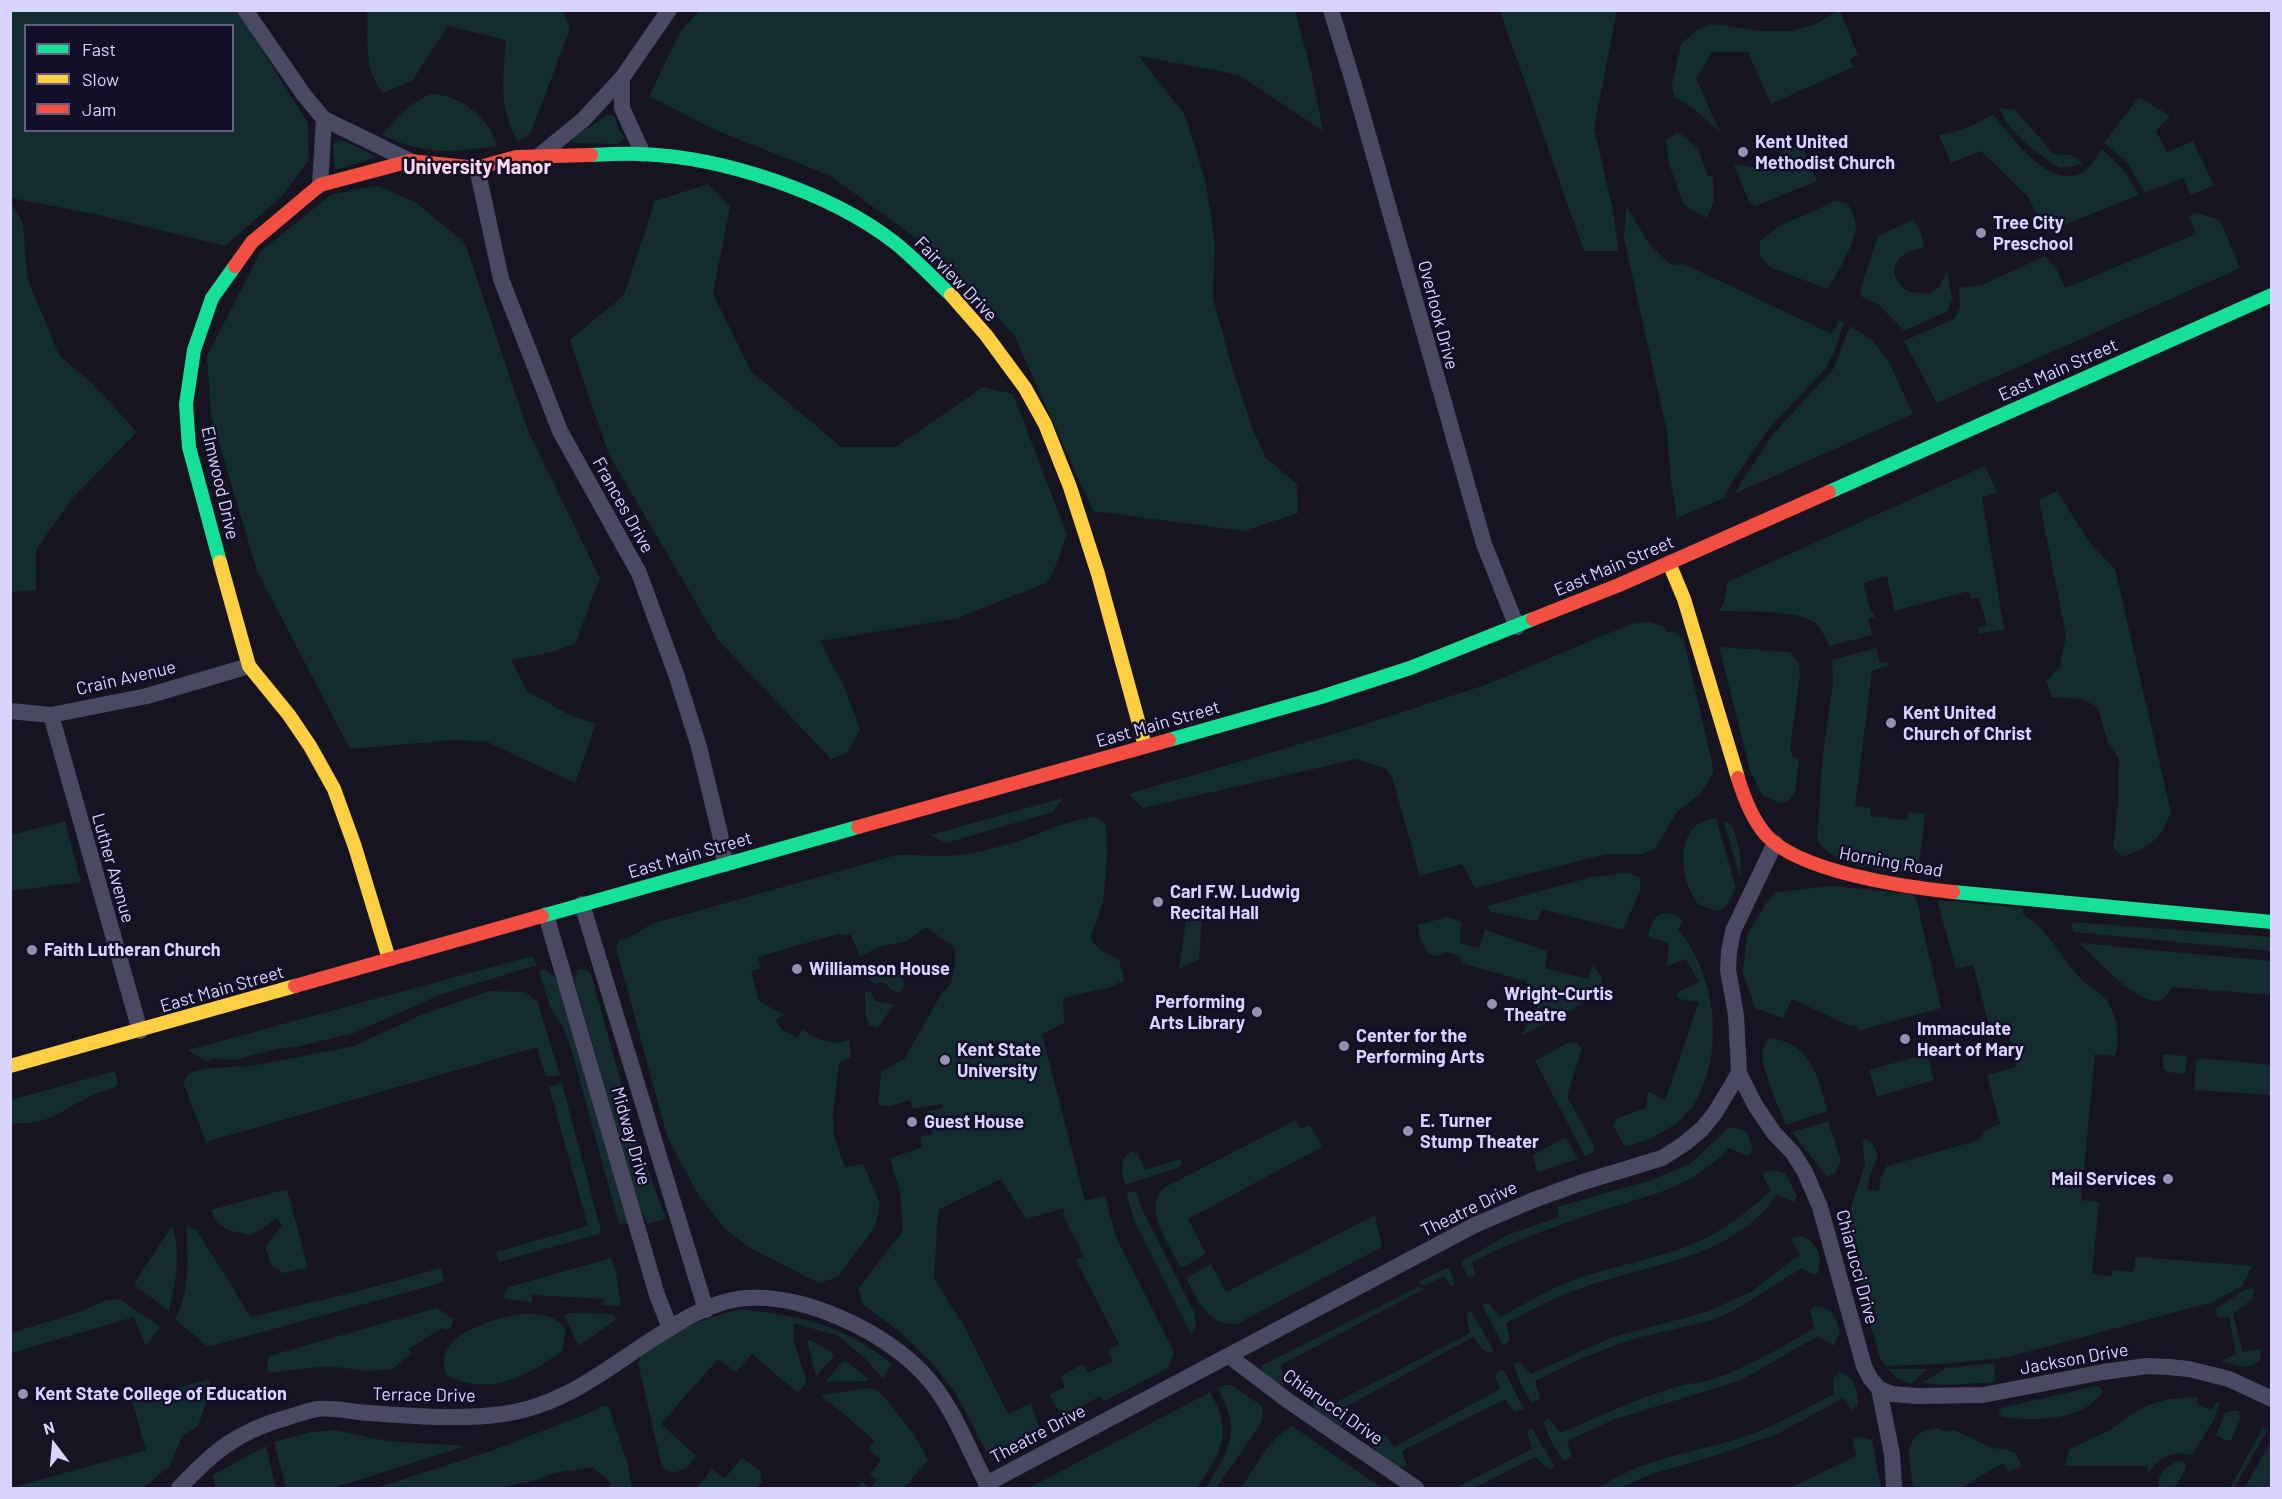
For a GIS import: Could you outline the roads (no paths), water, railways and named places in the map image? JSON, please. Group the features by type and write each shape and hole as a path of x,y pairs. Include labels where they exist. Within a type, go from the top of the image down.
{"street":[{"path":"245,10 304,96 324,119 410,161"},
{"path":"540,154 583,120 622,78 669,10"},
{"name":"Overlook Drive","path":"1331,10 1484,544 1517,627"},
{"path":"622,78 622,108 643,154"},
{"path":"320,185 324,119"},
{"name":"Fairview Drive","path":"477,168 506,159 540,154 643,154 715,164 801,189 852,215 894,242 958,301 1025,388 1045,424 1070,488 1091,553 1145,747"},
{"name":"Elmwood Drive","path":"388,959 356,847 334,789 310,746 289,715 249,666 189,447 186,404 194,350 212,297 252,242 320,185 410,161 477,168"},
{"name":"Frances Drive","path":"477,168 501,279 560,431 639,573 677,677 699,747 725,864"},
{"name":"East Main Street","path":"10,1066 1321,697 1410,668 1517,627 1669,563 2271,295"},
{"name":"Horning Road","path":"1669,563 1684,599 1744,797 1757,823 1775,843 1812,863 1838,873 1870,879 1949,890 2271,922"},
{"name":"Crain Avenue","path":"10,711 51,716 147,696 249,666"},
{"name":"Luther Avenue","path":"51,716 140,1031"},
{"path":"1739,1073 1737,1024 1728,970 1729,952 1733,931 1740,914 1775,843"},
{"name":"Midway Drive","path":"582,904 706,1310"},
{"name":"Midway Drive","path":"546,915 657,1295 670,1328"},
{"name":"Theatre Drive","path":"988,1486 1475,1225 1580,1183 1662,1158 1702,1129 1716,1113 1739,1073"},
{"name":"Chiarucci Drive","path":"1739,1073 1755,1105 1805,1172 1820,1207 1864,1366 1879,1389 1892,1454 1894,1488"},
{"path":"670,1328 721,1303 747,1298 779,1300 816,1308 856,1323 904,1356 928,1379 949,1408 988,1486"},
{"name":"Terrace Drive","path":"179,1488 221,1447 260,1425 318,1409 453,1417 504,1414 546,1404 582,1387 670,1328"},
{"name":"Chiarucci Drive","path":"1229,1356 1287,1400 1416,1488"},
{"name":"Jackson Drive","path":"1879,1389 1892,1394 1917,1396 1983,1395 2147,1366 2189,1369 2229,1378 2271,1399"}],"place":[{"name":"Kent United Methodist Church","path":"1743,152"},
{"name":"Tree City Preschool","path":"1981,233"},
{"name":"Kent United Church of Christ","path":"1891,723"},
{"name":"Carl F.W. Ludwig Recital Hall","path":"1158,902"},
{"name":"Faith Lutheran Church","path":"32,950"},
{"name":"Williamson House","path":"797,969"},
{"name":"Wright-Curtis Theatre","path":"1492,1004"},
{"name":"Performing Arts Library","path":"1257,1012"},
{"name":"Immaculate Heart of Mary","path":"1905,1039"},
{"name":"Center for the Performing Arts","path":"1344,1046"},
{"name":"Kent State University","path":"945,1060"},
{"name":"Guest House","path":"912,1122"},
{"name":"E. Turner Stump Theater","path":"1408,1131"},
{"name":"Mail Services","path":"2168,1179"},
{"name":"Kent State College of Education","path":"23,1394"}],"district":[{"name":"University Manor","path":"477,167"}]}
